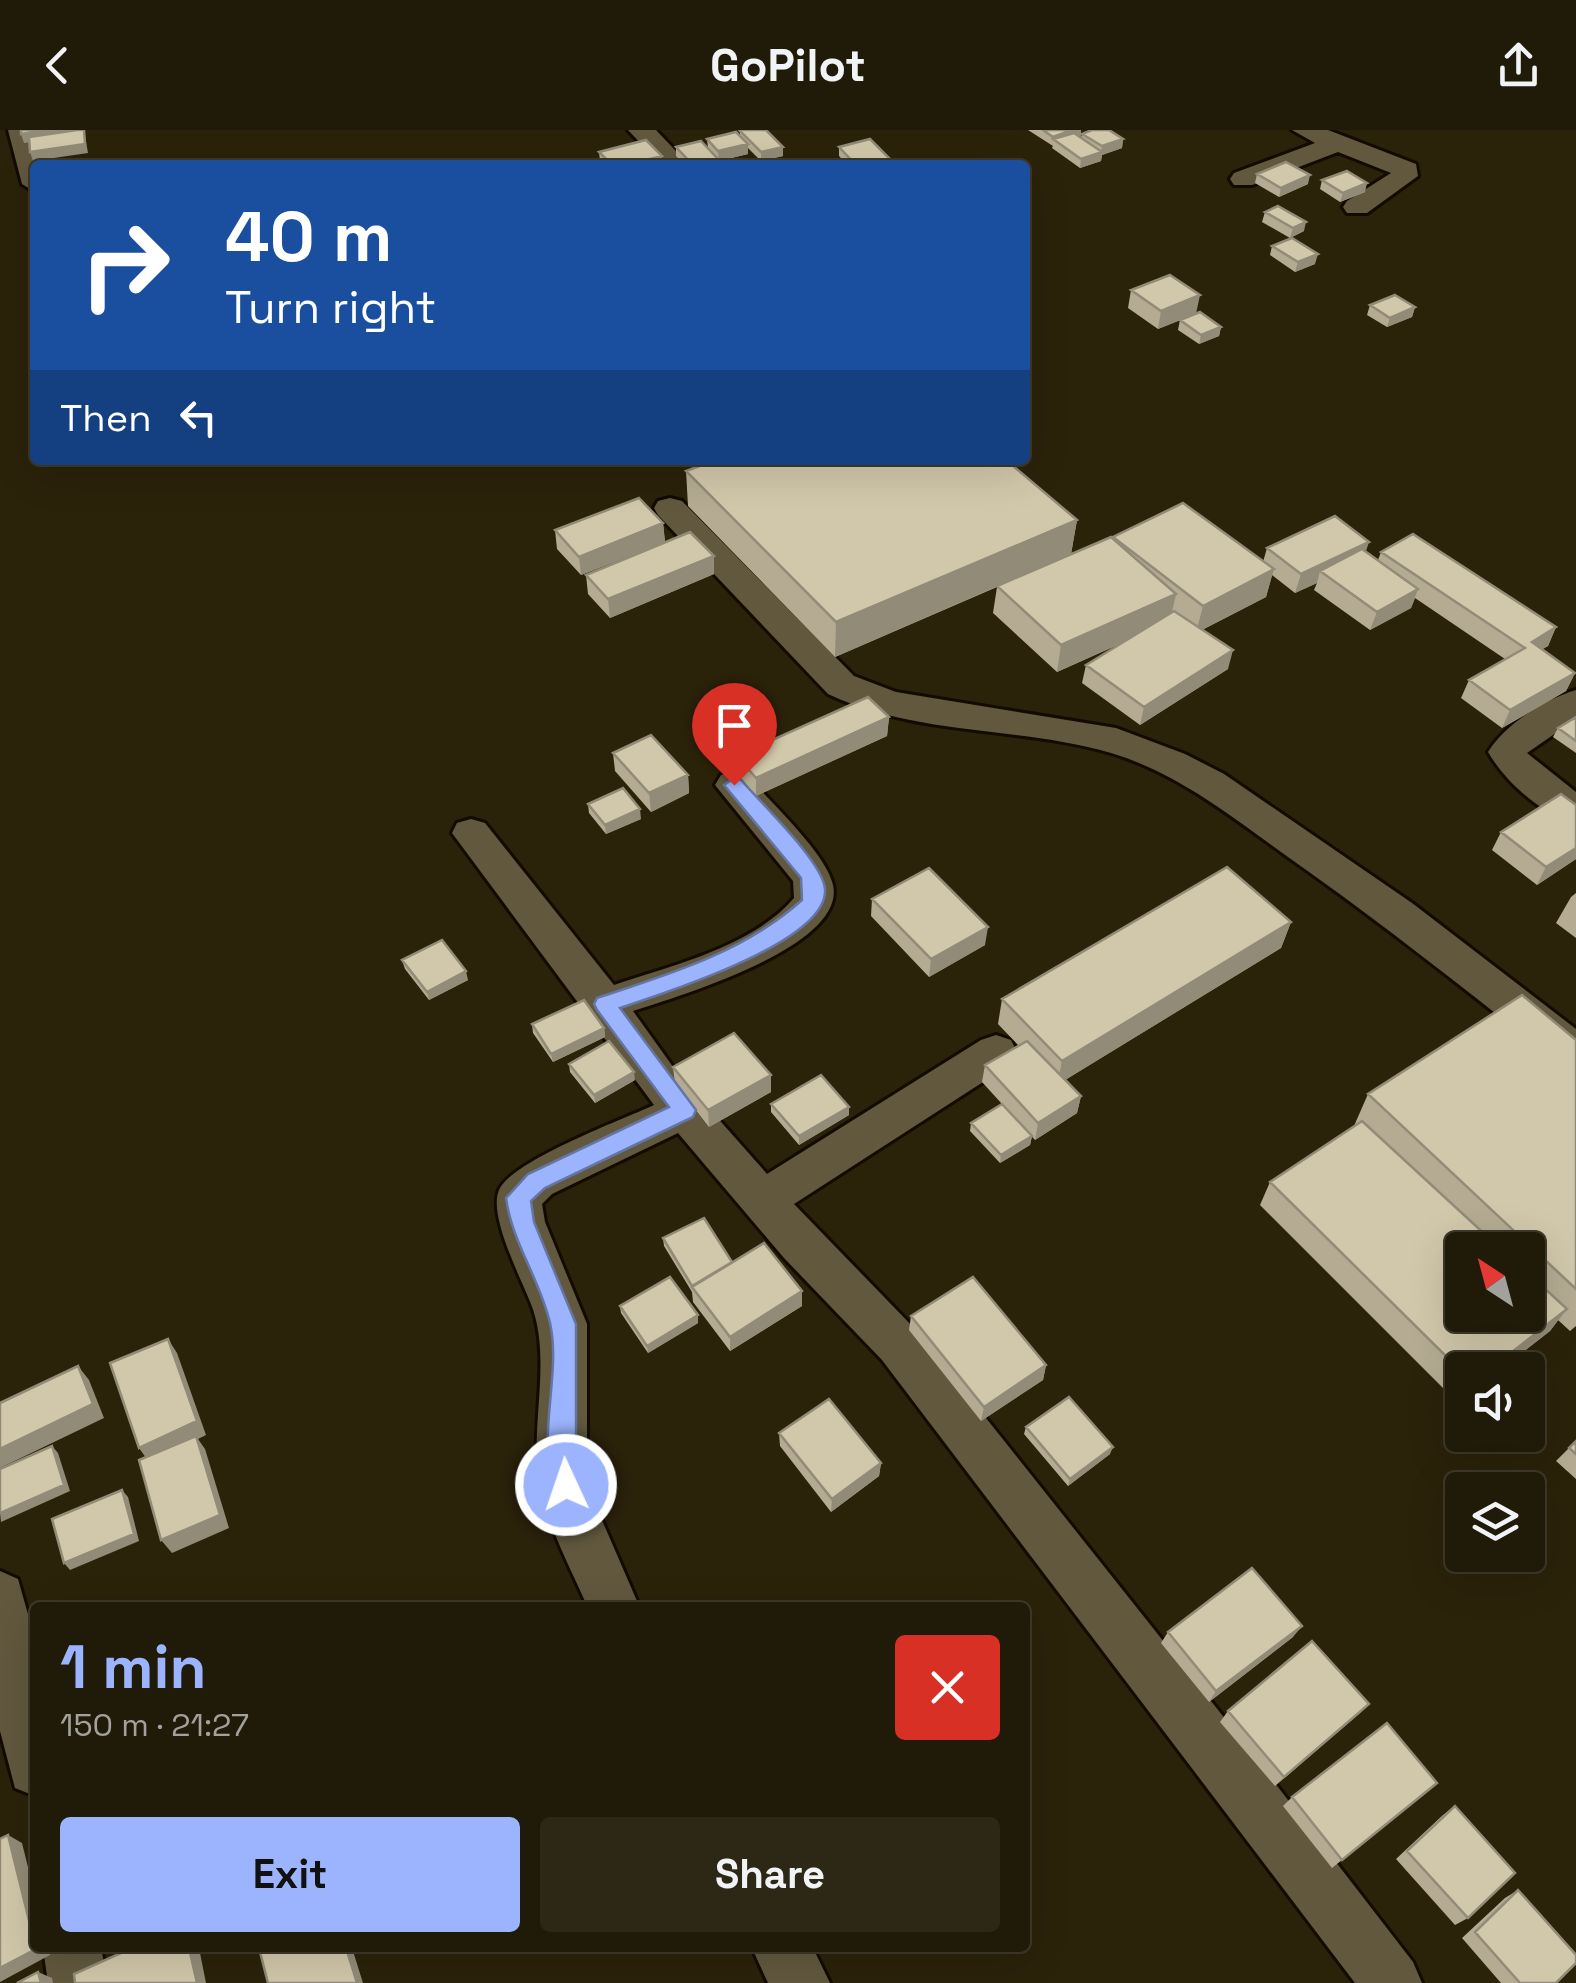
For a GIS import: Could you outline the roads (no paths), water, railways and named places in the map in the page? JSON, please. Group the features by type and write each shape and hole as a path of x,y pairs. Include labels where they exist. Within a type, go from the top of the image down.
{"street":[{"path":"21,130 30,165"},
{"path":"641,130 671,160"},
{"path":"1304,130 1407,170 1405,176 1358,207"},
{"path":"1243,179 1338,143"},
{"path":"670,508 840,685 896,704 1116,741 1172,763 1211,783 1398,914 1576,1053"},
{"path":"1576,702 1520,737 1507,752 1521,772 1576,811"},
{"path":"605,1004 698,973 780,933 812,904 815,889 810,875 734,785"},
{"path":"471,833 685,1110 762,1201 898,1345 1216,1748 1392,1983"},
{"path":"762,1201 996,1052"},
{"path":"611,1602 570,1505 562,1465 563,1324 522,1222 518,1198 536,1181 685,1110"},
{"path":"0,1597 30,1744"},
{"path":"73,1952 78,1983"},
{"path":"783,1952 800,1983"}]}
